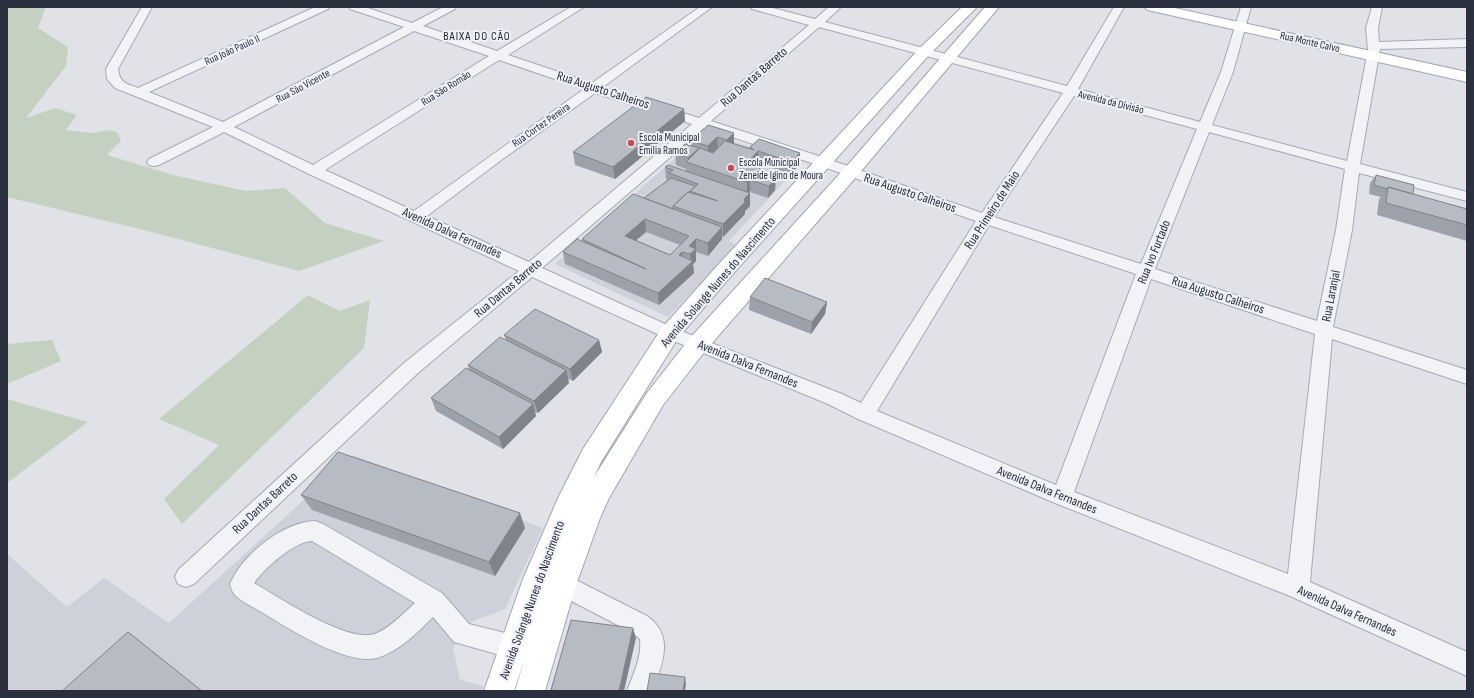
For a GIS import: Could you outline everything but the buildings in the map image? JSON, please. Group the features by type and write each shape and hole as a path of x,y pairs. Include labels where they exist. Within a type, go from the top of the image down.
{"main road":[{"name":"Avenida Solange Nunes do Nascimento","path":"499,691 537,579 568,504 592,456 670,333 924,52 970,7"},
{"name":"Avenida Solange Nunes do Nascimento","path":"530,691 562,585 598,493 655,399 698,344 851,172 992,7"},
{"name":"Rua Monte Calvo","path":"1152,7 1242,18"},
{"name":"Rua Monte Calvo","path":"1178,7 1242,18 1373,51 1467,77"},
{"name":"Rua Monte Calvo","path":"1373,51 1467,71"}],"street":[{"name":"Avenida Dalva Fernandes","path":"147,7 112,69 111,75 115,82 224,127 314,171 670,333 835,399 865,414 1062,497 1298,588 1467,664"},
{"name":"Rua João Paulo II","path":"139,92 324,7"},
{"name":"Rua Augusto Calheiros","path":"354,7 594,88 823,162 985,219 1467,377"},
{"name":"Rua São Vicente","path":"154,162 224,127 451,7"},
{"name":"Rua São Romão","path":"314,171 499,55 579,7"},
{"name":"Rua Cortez Pereira","path":"416,217 707,7"},
{"name":"Avenida da Divisão","path":"756,7 1467,197"},
{"name":"Rua Dantas Barreto","path":"186,577 411,368 531,269 836,7"},
{"name":"Rua Primeiro de Maio","path":"865,414 985,219 1071,91 1119,7"},
{"name":"Rua Laranjal","path":"1298,588 1324,330 1344,230 1353,166 1373,51 1372,28 1376,7"},
{"name":"Rua Ivo Furtado","path":"1062,497 1146,271 1227,72 1242,18"},
{"path":"1373,51 1467,43"},
{"path":"434,601 388,641 377,646 365,648 342,642 309,627 244,589 241,584 249,571 294,535 308,531 315,531 434,601 462,634 514,647 540,658"},
{"path":"537,579 562,585 639,624 648,631 652,640 652,654 640,691"}],"shaded area":[{"path":"705,132 801,164 729,241 737,245 668,317 555,264"},
{"path":"353,455 543,528 505,609 471,622 453,648 460,680 483,686 482,691 7,691 7,554 67,607 104,578 169,623"}],"green space":[{"path":"7,7 46,7 38,28 68,47 66,66 26,118 55,108 77,115 66,130 92,133 109,130 118,133 121,141 107,155 173,175 246,191 285,188 325,223 384,241 299,271 148,231 7,197"},
{"path":"308,295 339,311 370,300 364,348 182,524 164,499 219,445 159,419"},
{"path":"52,340 61,361 7,384 7,344"},
{"path":"7,399 88,422 7,483"}],"place":[{"name":"Escola Municipal Emília Ramos","path":"631,143"},
{"name":"Escola Municipal Zeneide Igino de Moura","path":"731,168"}],"district":[{"name":"BAIXA DO CÃO","path":"477,36"}]}
